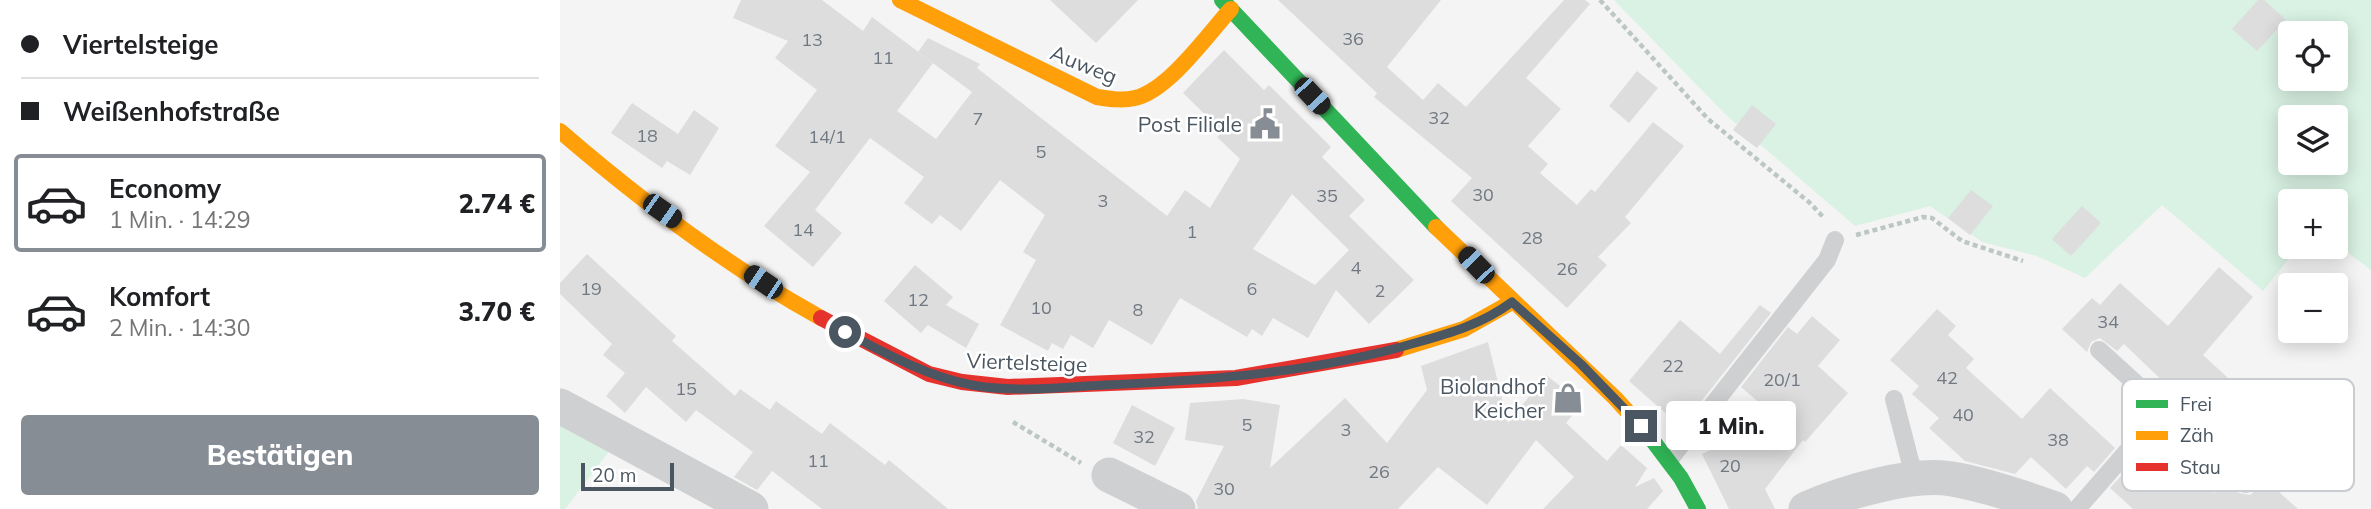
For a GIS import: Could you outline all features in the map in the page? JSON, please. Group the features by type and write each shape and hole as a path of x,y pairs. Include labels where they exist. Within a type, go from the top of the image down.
{"street":[{"name":"Auweg","path":"900,0 1097,97 1117,100 1140,97 1157,86 1227,5"},
{"path":"1227,5 1328,114 1512,302 1581,364 1670,459 1698,509"},
{"name":"Viertelsteige","path":"560,131 603,169 806,311 926,372 975,385 1052,387 1265,376 1381,353 1452,332 1490,318 1512,302"},
{"path":"560,406 751,509"},
{"path":"1109,475 1178,509"},
{"path":"1805,509 1871,488 1915,480 1950,479 2007,492 2055,509"}],"lane":[{"path":"1670,459 1827,260 1835,240"},
{"path":"2099,350 2131,379"},
{"path":"1894,399 1915,480"},
{"path":"2077,509 2122,457"}],"path":[{"path":"1600,0 1708,119 1810,202 1832,227 1835,240 1923,217 1932,218 1962,241 2023,261"},
{"path":"975,385 1000,413 1037,439 1109,475"}],"green space":[{"path":"1614,0 2371,0 2371,270 2348,253 2348,189 2278,189 2278,259 2288,259 2263,291 2162,205 2085,278 2037,256 1982,242 1930,206 1855,226 1726,115"},
{"path":"560,422 610,450 565,509 560,509"}],"building":[{"path":"741,0 822,0 863,31 872,17 918,52 928,38 980,64 977,68 1167,216 1185,190 1210,208 1240,159 1217,137 1223,132 1183,93 1224,50 1264,90 1269,85 1331,147 1322,157 1365,200 1349,216 1414,280 1369,324 1336,290 1308,338 1273,318 1262,336 1252,329 1247,337 1180,298 1152,345 1109,320 1093,348 1071,335 1063,349 1052,343 1048,351 1000,325 1036,260 1023,252 1045,215 1000,180 961,231 940,215 932,224 904,203 924,177 870,138 815,210 842,233 813,267 764,226 810,172 775,146 817,90 775,58 788,41 733,18","holes":["933,63 972,92 936,139 897,111","1292,194 1349,250 1315,285 1253,249"]},
{"path":"1050,0 1138,0 1096,43"},
{"path":"1278,0 1441,0 1387,67 1423,100 1438,83 1466,107 1564,0 1585,0 1590,4 1526,78 1561,109 1528,146 1548,164 1540,173 1577,205 1591,189 1595,192 1653,122 1684,146 1625,217 1631,223 1598,257 1607,265 1567,308 1451,201 1472,178 1374,97 1377,93"},
{"path":"2258,0 2264,0 2286,20 2278,21 2278,29 2257,51 2232,29"},
{"path":"1637,71 1658,88 1629,123 1609,106"},
{"path":"632,103 678,134 694,110 719,128 690,175 667,161 662,168 611,133"},
{"path":"1752,105 1776,124 1757,148 1733,130"},
{"path":"1971,190 1993,206 1970,235 1948,218"},
{"path":"2082,206 2101,223 2071,256 2052,239"},
{"path":"587,254 676,336 672,341 735,396 740,389 770,410 776,401 822,434 830,423 885,465 889,460 948,509 822,509 772,471 757,490 734,477 753,452 696,410 686,422 646,387 625,413 606,396 625,373 603,355 612,344 560,294 560,283"},
{"path":"915,265 953,297 946,305 979,324 966,348 928,325 921,333 884,301"},
{"path":"2219,267 2253,297 2203,355 2227,379 2161,379 2124,344 2117,351 2100,338 2091,342 2087,352 2062,329 2092,298 2100,305 2120,283 2168,326"},
{"path":"1760,305 1771,313 1681,427 1629,381 1680,320 1720,354"},
{"path":"1937,309 1956,326 1948,335 1974,359 1966,368 2022,419 2050,388 2115,448 2094,472 2087,466 2066,489 2031,457 2015,474 1965,461 1929,428 1939,418 1912,394 1919,386 1890,360"},
{"path":"1812,316 1840,340 1818,366 1848,393 1805,442 1803,440 1765,489 1775,509 1729,509 1702,454 1777,418 1741,387 1788,327 1797,334"},
{"path":"1488,342 1508,423 1546,375 1582,403 1566,423 1607,461 1621,445 1647,468 1635,487 1654,478 1663,491 1647,509 1543,509 1574,477 1536,440 1487,505 1438,467 1398,509 1198,509 1196,501 1224,446 1185,440 1190,403 1243,399 1280,405 1270,468 1345,398 1387,443 1427,390 1421,366"},
{"path":"1132,405 1175,428 1155,466 1113,443"},
{"path":"2122,475 2122,491 2237,491 2250,495 2255,491 2282,491 2280,493 2298,509 2133,509 2110,488"}],"traffic: fast":[{"path":"1222,0 1436,227"},
{"path":"1647,433 1681,478 1698,509"}],"traffic: slow":[{"path":"900,0 1097,97 1121,100 1148,93 1161,84 1187,60 1231,9"},
{"path":"560,131 622,182 718,254 821,318"},
{"path":"1436,227 1615,398 1647,433"},
{"path":"1396,350 1464,329 1512,302"}],"traffic: jam":[{"path":"821,318 929,374 962,382 1008,387 1236,378 1396,350"}],"place":[{"name":"Post Filiale","path":"1265,124"},
{"name":"Biolandhof Keicher","path":"1568,398"}],"route":[{"path":"845,332 884,353 937,376 975,385 1052,387 1169,382 1265,376 1381,353 1464,329 1490,318 1512,302 1581,364 1641,426"}]}
